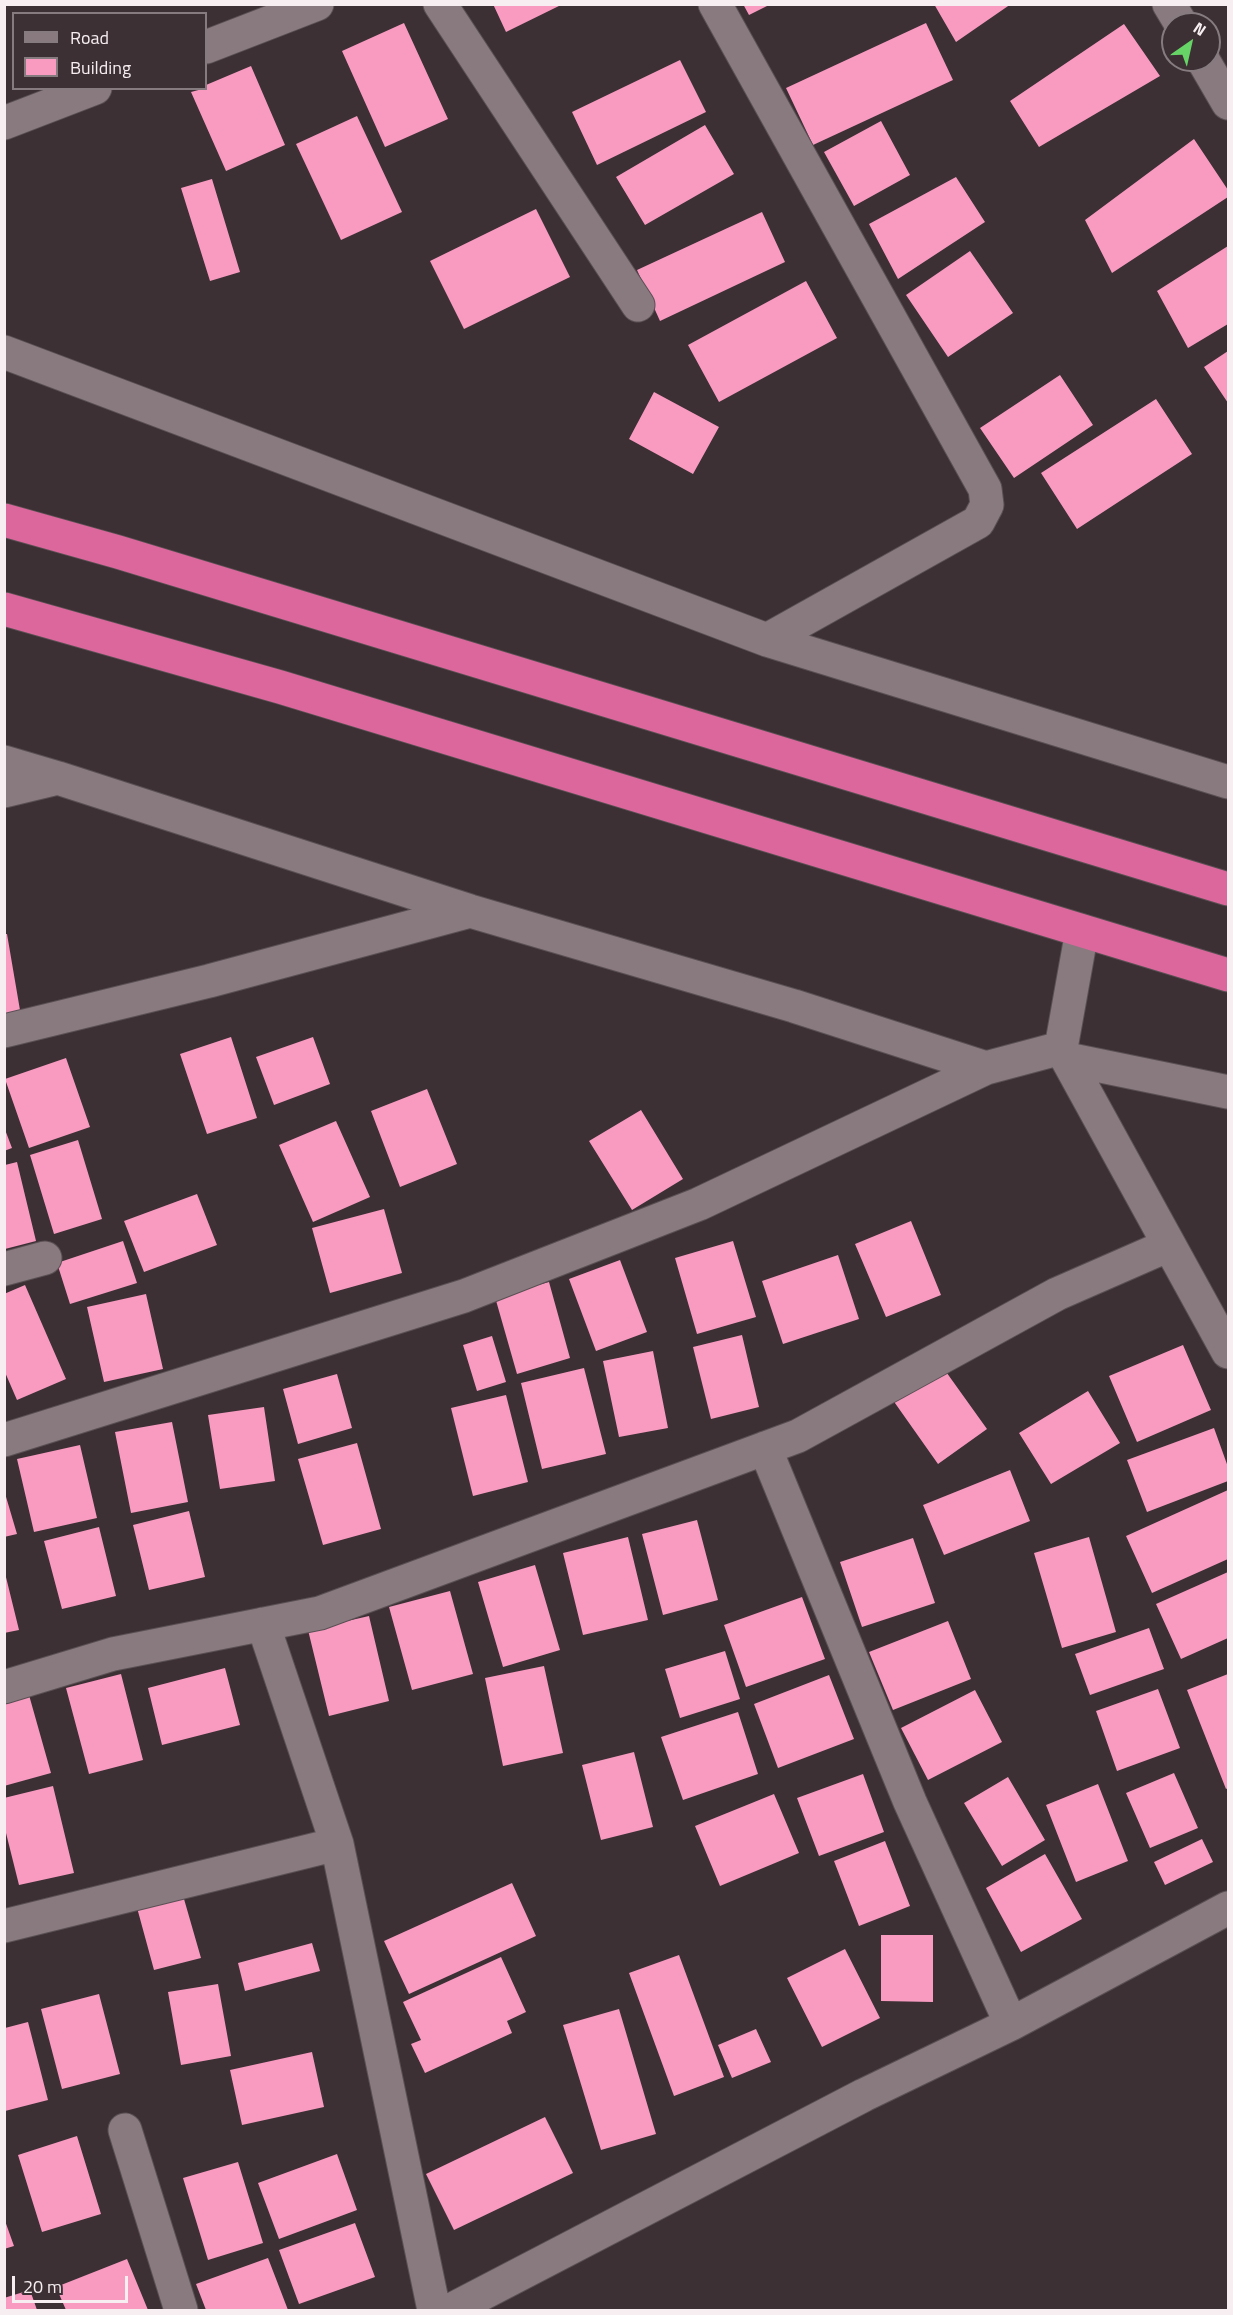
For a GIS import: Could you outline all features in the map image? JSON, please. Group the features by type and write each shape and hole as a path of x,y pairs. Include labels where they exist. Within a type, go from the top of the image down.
{"highway":[{"path":"4,520 129,555 1228,889"},
{"path":"4,609 280,687 1228,975"}],"street":[{"path":"207,47 317,4"},
{"path":"440,4 638,305"},
{"path":"715,4 985,489 987,505 978,522 767,640"},
{"path":"1211,72 1227,97"},
{"path":"4,123 90,90"},
{"path":"4,352 767,640 1228,782"},
{"path":"4,762 470,911 794,1006 986,1068"},
{"path":"4,791 58,778"},
{"path":"4,1031 209,981 470,911"},
{"path":"1082,931 1064,1054 1228,1352"},
{"path":"4,1440 464,1296 699,1204 986,1068 1064,1054 1228,1092"},
{"path":"4,1687 113,1654 320,1613 798,1436 1057,1294 1169,1245"},
{"path":"4,1269 45,1258"},
{"path":"765,1448 910,1803 1011,2024"},
{"path":"263,1624 337,1844 434,2310"},
{"path":"4,1926 337,1844"},
{"path":"451,2310 864,2095 1011,2024 1228,1908"},
{"path":"125,2130 181,2310"}],"building":[{"path":"493,4 563,4 506,32"},
{"path":"743,4 771,4 749,15"},
{"path":"934,4 1011,4 956,42"},
{"path":"404,23 448,119 385,147 342,51"},
{"path":"926,23 953,80 813,145 786,88"},
{"path":"1124,24 1160,76 1039,147 1010,101"},
{"path":"680,60 706,112 597,165 572,112"},
{"path":"251,66 285,145 226,171 191,92 207,90 207,85"},
{"path":"357,116 402,212 341,240 296,144"},
{"path":"881,121 910,175 854,206 824,152"},
{"path":"705,125 734,174 645,225 616,177"},
{"path":"1194,139 1228,190 1228,197 1112,273 1085,220"},
{"path":"956,177 985,222 898,279 869,224"},
{"path":"212,179 240,272 210,281 181,188"},
{"path":"536,209 570,277 464,329 430,261"},
{"path":"762,212 785,262 660,321 637,270"},
{"path":"1228,246 1228,324 1188,348 1157,291"},
{"path":"970,251 1013,313 948,357 906,295"},
{"path":"806,281 837,338 719,402 688,345"},
{"path":"1228,351 1228,403 1204,367"},
{"path":"1060,375 1093,425 1014,478 980,428"},
{"path":"654,392 719,427 693,474 629,439"},
{"path":"1156,399 1192,454 1077,529 1041,473"},
{"path":"4,934 7,934 21,1016 4,1019"},
{"path":"231,1037 257,1118 207,1134 180,1054"},
{"path":"313,1037 330,1084 274,1105 256,1057"},
{"path":"66,1058 90,1127 29,1148 5,1079"},
{"path":"427,1089 457,1164 400,1187 371,1111"},
{"path":"641,1110 683,1179 632,1210 589,1141"},
{"path":"336,1121 370,1197 313,1222 279,1145"},
{"path":"4,1127 12,1148 4,1151"},
{"path":"78,1140 102,1219 54,1234 30,1155"},
{"path":"17,1162 36,1241 5,1249 5,1165"},
{"path":"197,1194 217,1245 144,1272 124,1221"},
{"path":"384,1209 402,1273 330,1293 312,1228"},
{"path":"911,1221 941,1295 886,1317 855,1244"},
{"path":"123,1241 137,1283 70,1304 57,1263"},
{"path":"733,1241 756,1317 697,1334 675,1258"},
{"path":"838,1255 859,1319 783,1344 762,1281"},
{"path":"620,1260 647,1332 596,1351 569,1279"},
{"path":"549,1282 570,1358 517,1374 495,1297"},
{"path":"25,1285 66,1379 17,1400 4,1370 4,1294"},
{"path":"146,1294 163,1369 104,1382 87,1307"},
{"path":"742,1335 759,1407 711,1419 693,1347"},
{"path":"492,1336 506,1382 477,1391 463,1345"},
{"path":"1183,1345 1211,1410 1137,1442 1109,1376"},
{"path":"653,1351 668,1428 619,1437 603,1361"},
{"path":"939,1362 987,1429 938,1464 890,1396"},
{"path":"584,1368 606,1454 542,1469 521,1383"},
{"path":"337,1374 352,1428 298,1444 283,1389"},
{"path":"1088,1391 1120,1443 1051,1484 1019,1433"},
{"path":"506,1395 528,1482 473,1496 451,1408"},
{"path":"264,1407 275,1481 220,1489 208,1415"},
{"path":"172,1422 188,1502 131,1513 115,1432"},
{"path":"1214,1428 1228,1467 1228,1481 1147,1512 1127,1460"},
{"path":"357,1443 381,1529 323,1545 298,1459"},
{"path":"80,1445 97,1518 34,1532 17,1459"},
{"path":"1010,1470 1030,1521 944,1555 923,1505"},
{"path":"4,1490 17,1534 4,1537"},
{"path":"1228,1490 1228,1559 1152,1593 1126,1536"},
{"path":"189,1511 205,1577 149,1590 133,1525"},
{"path":"697,1520 718,1600 663,1615 642,1534"},
{"path":"99,1527 116,1596 62,1609 44,1541"},
{"path":"628,1537 648,1620 583,1635 563,1553"},
{"path":"1089,1537 1116,1632 1062,1648 1034,1553"},
{"path":"913,1538 935,1603 862,1627 840,1562"},
{"path":"535,1565 560,1650 503,1667 478,1582"},
{"path":"4,1569 19,1630 4,1633"},
{"path":"1228,1572 1228,1638 1181,1659 1156,1604"},
{"path":"450,1591 473,1674 412,1690 389,1607"},
{"path":"802,1597 825,1659 746,1687 724,1625"},
{"path":"369,1616 389,1701 329,1716 308,1630"},
{"path":"948,1621 971,1679 893,1710 869,1652"},
{"path":"1149,1628 1164,1669 1090,1695 1075,1654"},
{"path":"725,1651 740,1699 680,1718 665,1669"},
{"path":"544,1666 563,1753 503,1766 485,1678"},
{"path":"225,1668 240,1725 162,1745 148,1688"},
{"path":"121,1674 143,1760 89,1774 66,1688"},
{"path":"1228,1674 1228,1788 1226,1789 1187,1690"},
{"path":"829,1675 854,1739 778,1768 754,1704"},
{"path":"1158,1689 1180,1748 1117,1771 1096,1711"},
{"path":"975,1690 1002,1742 928,1780 901,1728"},
{"path":"29,1695 51,1773 4,1786 4,1702"},
{"path":"738,1712 758,1774 683,1800 661,1737"},
{"path":"634,1752 653,1827 601,1840 582,1765"},
{"path":"1174,1773 1198,1828 1150,1848 1126,1793"},
{"path":"863,1774 884,1832 819,1856 797,1798"},
{"path":"1008,1777 1045,1840 1002,1866 964,1803"},
{"path":"1098,1784 1128,1861 1076,1882 1046,1805"},
{"path":"53,1786 74,1873 19,1885 4,1825 4,1798"},
{"path":"774,1794 799,1853 720,1886 695,1826"},
{"path":"1202,1839 1213,1862 1165,1885 1154,1862"},
{"path":"885,1841 910,1906 859,1926 834,1861"},
{"path":"1045,1854 1082,1919 1021,1952 986,1888"},
{"path":"512,1883 536,1936 409,1994 384,1941"},
{"path":"182,1892 201,1958 154,1970 136,1904"},
{"path":"881,1935 933,1935 933,2002 881,2001"},
{"path":"312,1943 320,1971 245,1991 238,1963"},
{"path":"845,1949 880,2018 822,2047 787,1978"},
{"path":"679,1955 724,2077 674,2096 629,1973"},
{"path":"501,1957 526,2012 507,2021 512,2033 425,2073 411,2044 421,2040 403,2002"},
{"path":"218,1984 231,2056 181,2065 168,1992"},
{"path":"99,1994 120,2074 62,2089 41,2009"},
{"path":"619,2009 656,2134 601,2150 563,2025"},
{"path":"28,2022 48,2100 5,2111 5,2028"},
{"path":"756,2029 771,2062 732,2078 718,2045"},
{"path":"312,2052 324,2107 242,2125 230,2070"},
{"path":"545,2117 573,2173 454,2230 426,2174"},
{"path":"77,2136 101,2214 42,2232 18,2155"},
{"path":"337,2154 357,2210 279,2239 258,2183"},
{"path":"238,2162 263,2243 208,2260 183,2178"},
{"path":"4,2218 14,2246 4,2249"},
{"path":"355,2223 375,2277 299,2304 279,2250"},
{"path":"268,2258 288,2310 206,2310 196,2284"},
{"path":"127,2259 148,2310 66,2310 56,2287"},
{"path":"30,2290 37,2310 4,2310 4,2298"}]}
